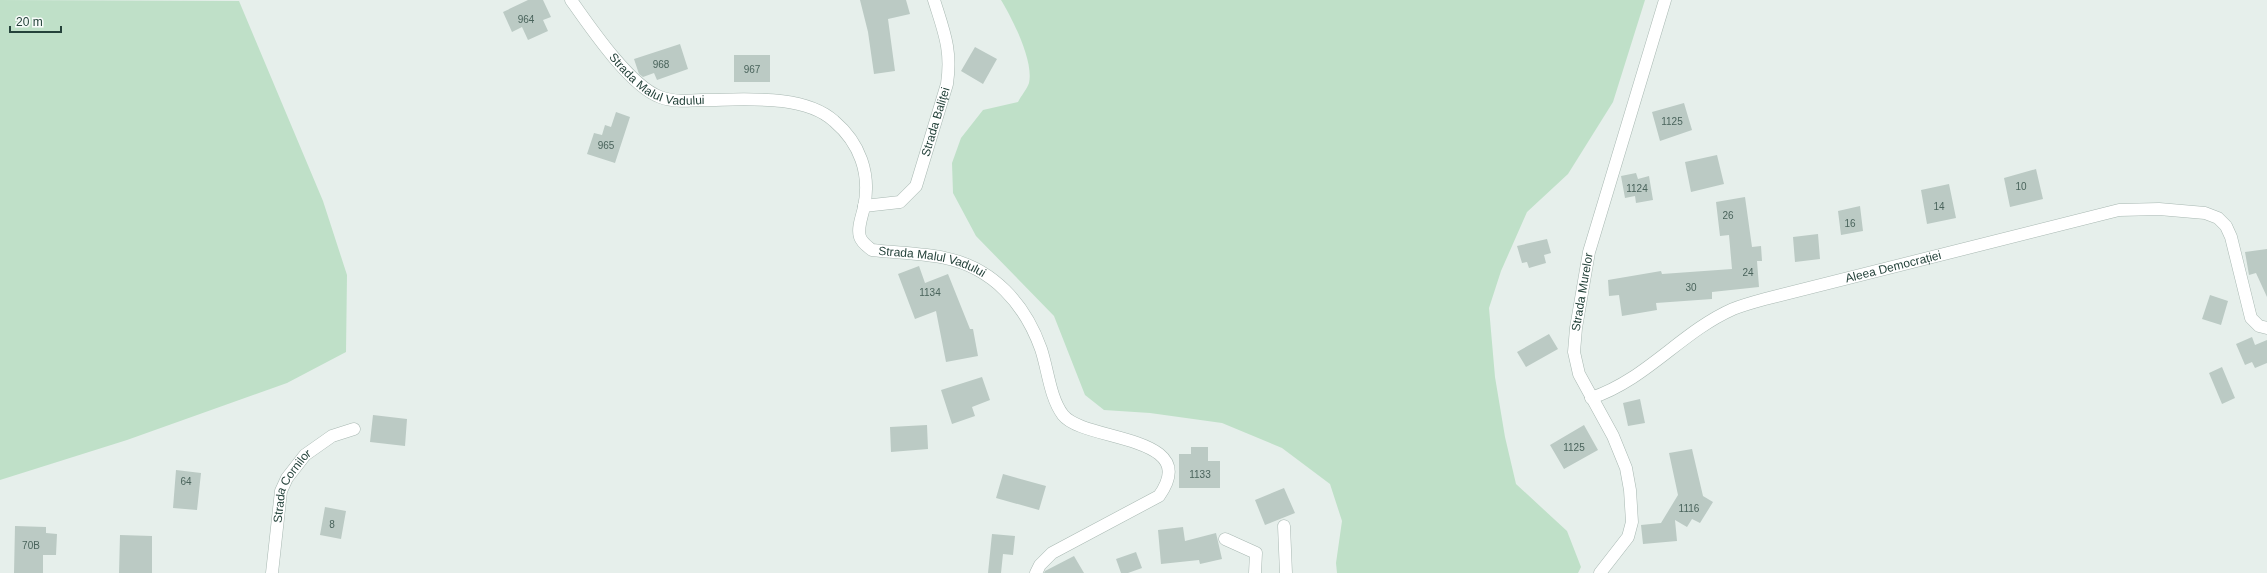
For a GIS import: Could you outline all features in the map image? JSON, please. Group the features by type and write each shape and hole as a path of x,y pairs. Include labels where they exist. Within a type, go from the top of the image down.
{"street":[{"name":"Strada Malul Vadului","path":"571,0 631,78 660,97 677,101 762,100 790,103 818,110 834,120 850,138 863,162 866,188 859,228 863,243 872,250 944,258 966,264 990,277 1008,293 1023,310 1033,328 1056,401 1063,414 1070,422 1076,426 1136,441 1156,452 1163,459 1169,477 1159,496 1052,553 1040,565 1036,573"},
{"name":"Strada Baliței","path":"864,206 900,202 916,186 947,84 949,70 947,40 934,0"},
{"name":"Strada Murelor","path":"1600,573 1628,537 1632,508 1626,468 1613,436 1579,374 1574,352 1581,292 1589,252 1665,0"},
{"name":"Aleea Democrației","path":"1591,398 1617,389 1728,312 1765,299 2119,210 2190,211 2205,213 2218,218 2226,226 2231,237 2251,318 2259,326 2267,328"},
{"name":"Strada Cornilor","path":"272,573 281,491 287,478 305,455 332,436 354,429"},
{"path":"1284,526 1286,573"},
{"path":"1225,539 1256,552 1255,573"}],"green space":[{"path":"0,0 239,1 323,201 347,275 346,352 287,383 127,440 0,480"},
{"path":"1001,0 1645,0 1613,102 1568,174 1527,212 1501,271 1489,308 1495,377 1505,437 1516,484 1567,531 1581,567 1578,573 1337,573 1336,563 1342,521 1330,484 1282,448 1222,423 1150,413 1104,410 1085,395 1054,316 976,236 953,193 952,163 961,138 983,110 1018,102 1029,83 1030,74 1028,63 1021,40 1011,17"}],"building":[{"path":"528,0 543,0 551,17 543,20 548,31 528,40 522,27 512,32 503,12"},
{"path":"860,0 906,0 910,14 888,19 895,71 874,74 868,32"},
{"path":"680,44 688,69 657,80 654,73 643,77 639,74 634,59"},
{"path":"975,47 997,59 983,84 961,71"},
{"path":"734,55 770,55 770,82 734,82"},
{"path":"1684,103 1692,130 1660,141 1652,112"},
{"path":"616,112 630,117 615,163 587,154 594,133 602,135 605,125 611,127"},
{"path":"1717,155 1724,184 1691,192 1685,162"},
{"path":"2036,169 2043,199 2010,207 2004,178"},
{"path":"1636,173 1638,179 1649,176 1653,200 1636,203 1635,196 1625,198 1621,176"},
{"path":"1949,184 1956,218 1927,224 1921,190"},
{"path":"1745,197 1752,247 1761,246 1762,261 1757,261 1759,287 1712,292 1712,299 1656,303 1657,310 1622,316 1619,295 1609,296 1608,280 1661,271 1662,274 1732,269 1729,235 1720,236 1716,202"},
{"path":"1860,206 1863,231 1841,235 1838,211"},
{"path":"1818,234 1820,259 1795,262 1793,237"},
{"path":"1547,239 1551,253 1544,255 1546,263 1529,268 1527,262 1522,263 1517,246"},
{"path":"2267,249 2267,297 2256,273 2249,275 2245,252"},
{"path":"919,266 925,283 948,274 970,329 973,329 978,356 946,362 936,311 915,319 898,274"},
{"path":"2210,295 2228,301 2221,325 2202,319"},
{"path":"1549,334 1558,349 1526,367 1517,352"},
{"path":"2252,337 2255,345 2267,340 2267,363 2255,368 2252,362 2245,365 2236,344"},
{"path":"2222,367 2235,398 2222,404 2209,373"},
{"path":"982,377 990,400 972,407 975,416 952,424 941,390"},
{"path":"1640,399 1645,423 1628,426 1623,403"},
{"path":"373,415 407,419 405,446 370,442"},
{"path":"927,425 928,449 891,452 890,427"},
{"path":"1584,425 1598,450 1564,469 1550,445"},
{"path":"1191,447 1208,447 1208,461 1220,461 1220,488 1179,488 1179,454 1191,454"},
{"path":"1692,449 1703,496 1713,502 1700,523 1692,519 1687,527 1675,520 1677,541 1643,544 1641,525 1661,523 1678,495 1669,453"},
{"path":"176,470 201,473 197,510 173,508"},
{"path":"1003,474 1046,486 1039,510 996,498"},
{"path":"1284,488 1295,513 1265,525 1255,500"},
{"path":"325,507 346,511 341,539 320,535"},
{"path":"15,526 46,527 46,533 57,534 56,555 43,555 43,573 14,573"},
{"path":"1183,527 1185,541 1216,533 1222,559 1200,564 1199,560 1161,564 1158,530"},
{"path":"992,534 1015,536 1013,555 1003,554 1001,573 988,573"},
{"path":"120,535 152,536 152,573 119,573"},
{"path":"1136,552 1142,568 1128,573 1121,573 1116,559"},
{"path":"1074,556 1084,573 1044,573 1045,571"}]}
